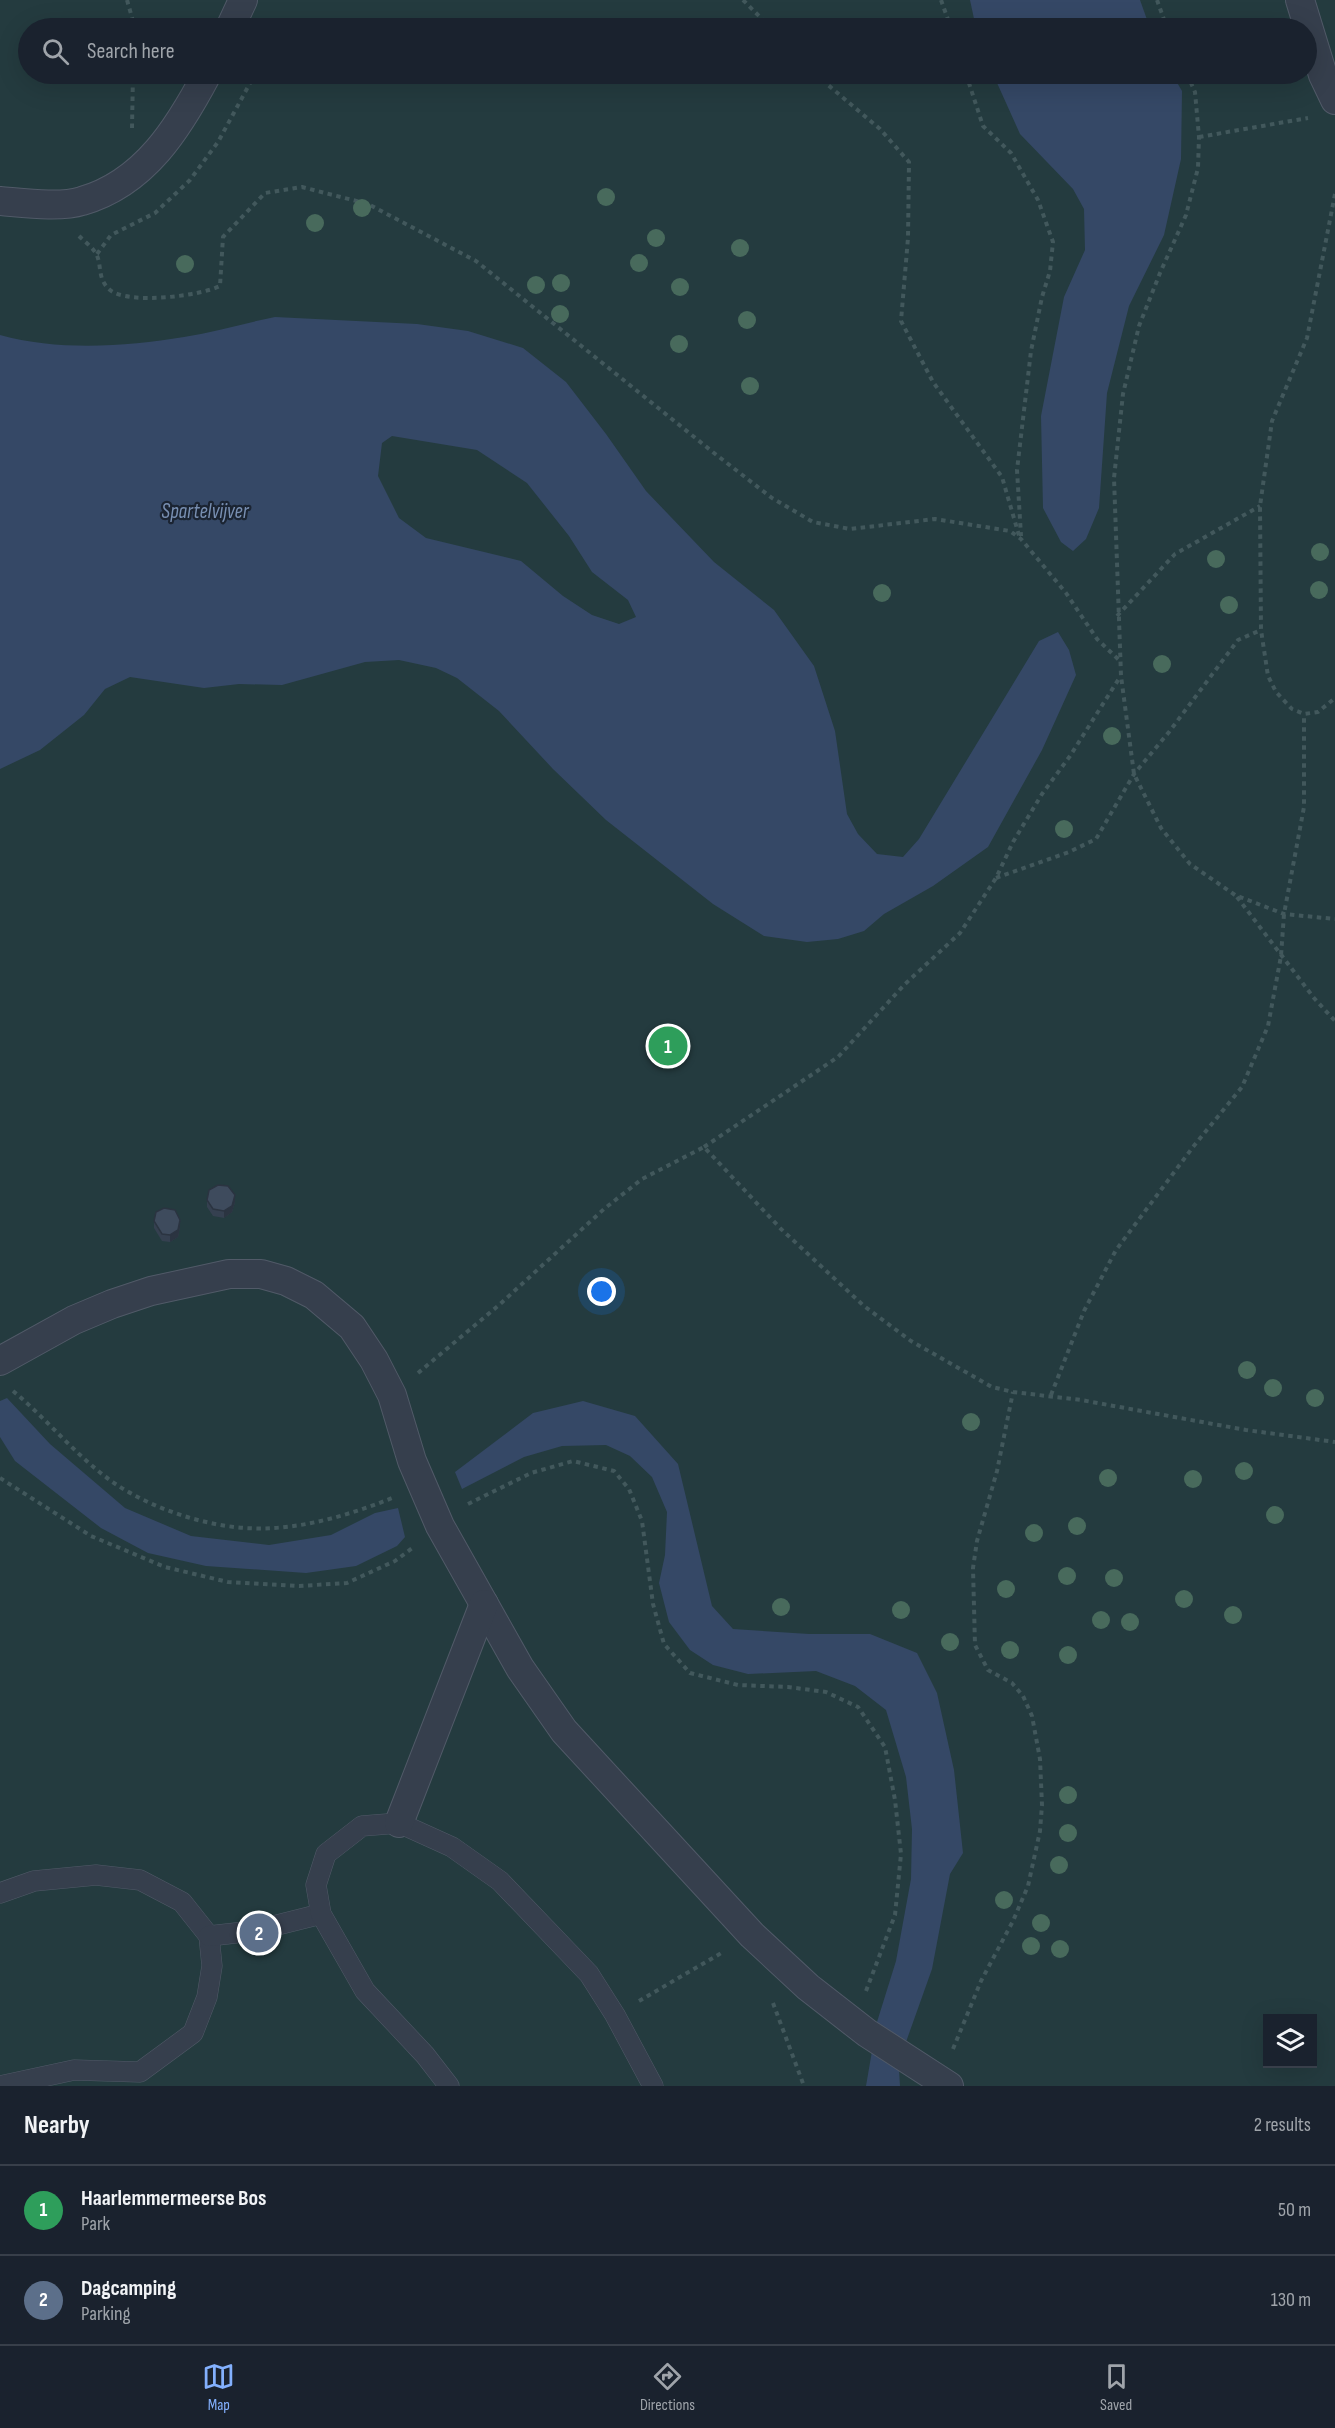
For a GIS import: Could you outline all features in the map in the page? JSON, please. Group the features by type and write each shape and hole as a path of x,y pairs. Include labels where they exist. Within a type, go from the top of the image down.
{"street":[{"path":"235,18 243,0"},
{"path":"1300,0 1306,18"},
{"path":"1317,55 1335,100"},
{"path":"0,201 48,204 81,202 113,188 139,171 171,136 201,84"},
{"path":"3,1375 74,1320 151,1291 230,1274 261,1274 286,1281 315,1295 352,1327 374,1360 392,1395 412,1461 440,1526 520,1668 564,1731 752,1935 808,1988 859,2027 945,2083"},
{"path":"399,1823 484,1604"}],"lane":[{"path":"449,2086 425,2055 365,1991 321,1914 316,1885 326,1854 362,1826 399,1823 452,1847 500,1881 588,1974 615,2015 653,2086"},
{"path":"0,1893 34,1881 96,1875 140,1880 182,1902 209,1936 212,1966 207,1997 193,2033 143,2079 74,2070 0,2086"},
{"path":"209,1936 253,1931 321,1914"}],"path":[{"path":"127,0 132,18"},
{"path":"743,0 761,18"},
{"path":"941,0 947,18"},
{"path":"1157,0 1163,18"},
{"path":"827,84 880,129 909,162 908,238 901,321 933,382 1002,477 1021,539"},
{"path":"969,84 983,126 1011,153 1038,200 1053,242 1050,271 1031,351 1017,470 1022,522 1021,539"},
{"path":"1191,84 1195,92 1199,137 1198,168 1186,215 1139,326 1123,394 1114,478 1121,676 1134,774 1161,828 1190,864 1235,895 1284,914 1335,919"},
{"path":"1199,137 1310,118"},
{"path":"97,254 100,277 111,291 124,296 163,298 209,291 220,286 223,237 265,193 302,187 368,204 476,261 772,498 813,522 850,529 935,519 1010,531 1021,539 1066,593 1097,639 1120,661"},
{"path":"1335,194 1307,339 1272,421 1260,506 1261,630 1268,676 1276,692 1292,709 1304,714 1318,712 1335,698"},
{"path":"1118,616 1175,554 1260,506"},
{"path":"996,878 1070,852 1096,839 1134,774 1169,732 1238,640 1261,630"},
{"path":"392,1395 499,1305 642,1179 704,1147 838,1057 905,984 960,933 996,878 1013,842 1042,794 1070,756 1121,676"},
{"path":"1051,1395 1084,1311 1116,1250 1193,1147 1242,1087 1268,1026 1281,956 1284,914 1304,807 1304,714"},
{"path":"1235,895 1281,956 1335,1021"},
{"path":"704,1147 781,1229 864,1306 911,1341 992,1387 1013,1392 1051,1395 1246,1430 1335,1442"},
{"path":"3,1375 12,1390 77,1452 114,1483 167,1512 217,1525 273,1528 332,1518 387,1500 423,1485"},
{"path":"945,2083 981,1981 1013,1921 1028,1886 1040,1831 1042,1805 1040,1759 1032,1716 1023,1696 1012,1683 988,1670 975,1645 973,1568 977,1541 997,1471 1013,1392"},
{"path":"0,1478 91,1536 165,1567 228,1582 299,1586 347,1582 395,1561 476,1499 531,1473 573,1461 614,1471 629,1489 642,1521 653,1604 664,1644 690,1673 738,1685 788,1687 826,1692 858,1707 885,1747 895,1800 901,1854 895,1915 868,1987 859,2027"},
{"path":"615,2015 752,1935"},
{"path":"770,1995 804,2086"}],"green space":[{"path":"0,0 1335,0 1335,2086 0,2086"}],"water":[{"path":"970,0 1140,0 1146,18 974,18"},
{"path":"998,84 1178,84 1182,91 1181,159 1164,235 1129,306 1107,393 1099,508 1086,539 1073,551 1061,542 1043,508 1041,416 1064,297 1085,250 1084,209 1073,189 1020,134"},
{"name":"Spartelvijver","path":"275,317 417,324 468,331 523,348 566,382 646,491 714,562 774,610 814,666 835,731 847,814 858,834 877,854 903,857 919,839 1039,641 1058,632 1069,650 1076,675 1042,750 988,847 933,886 884,914 864,931 838,939 807,942 764,936 713,904 606,820 553,769 499,711 457,678 436,668 399,660 365,662 282,685 239,684 204,688 130,677 105,689 84,715 40,750 0,769 0,335 68,345 115,345 207,333","holes":["392,436 477,450 527,483 569,536 592,572 628,600 636,617 619,624 592,615 563,596 521,561 426,538 399,518 378,476 382,443"]},
{"path":"7,1398 50,1444 125,1508 191,1536 269,1545 331,1535 375,1513 398,1508 405,1537 397,1546 356,1566 306,1573 206,1566 148,1553 101,1528 15,1461 0,1437 0,1401"},
{"path":"583,1401 635,1416 678,1464 712,1606 733,1629 809,1634 870,1634 917,1653 937,1693 954,1770 963,1853 950,1874 932,1969 906,2042 899,2070 900,2086 866,2086 877,2022 896,1961 911,1879 912,1829 906,1777 886,1710 855,1686 816,1671 748,1674 713,1665 690,1650 669,1622 659,1583 665,1555 667,1512 652,1477 630,1456 606,1445 562,1446 524,1457 462,1489 455,1472 533,1413"}],"building":[{"path":"218,1185 228,1186 235,1195 232,1206 224,1211 213,1209 207,1200 209,1190"},
{"path":"164,1208 175,1210 180,1220 178,1230 170,1235 162,1234 154,1221 156,1212"}],"place":[{"name":"Haarlemmermeerse Bos","path":"668,1046"},
{"name":"Dagcamping","path":"259,1933"}]}
